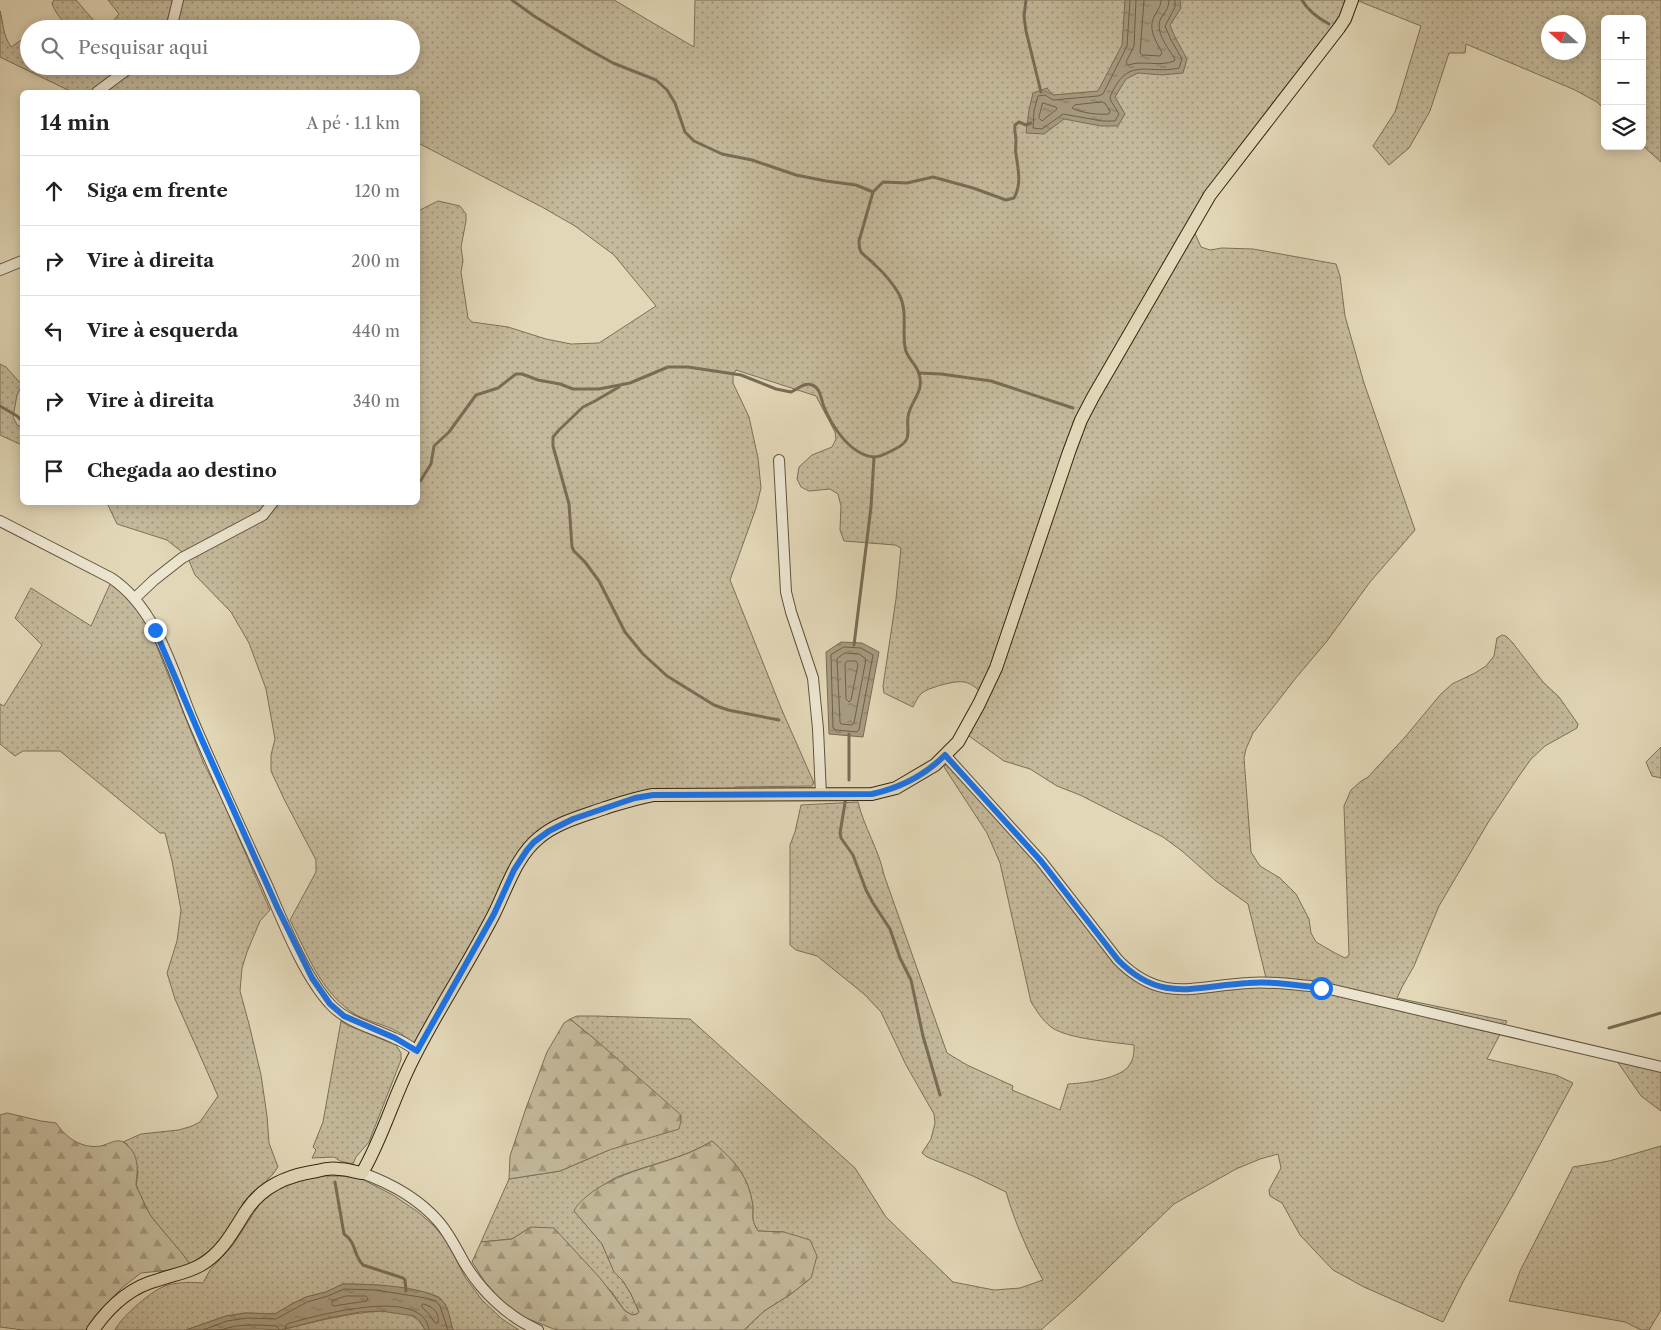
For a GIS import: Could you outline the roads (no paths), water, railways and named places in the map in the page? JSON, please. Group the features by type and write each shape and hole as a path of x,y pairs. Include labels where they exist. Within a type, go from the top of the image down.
{"main road":[{"path":"93,1330 112,1307 137,1288 156,1280 185,1273 209,1260 231,1236 253,1202 276,1184 295,1175 328,1169 339,1168 362,1174 417,1051 494,914 520,860 534,842 545,833 582,816 635,798 653,795 872,794 896,788 923,774 958,742 996,668 1069,452 1081,420 1093,397 1210,195 1339,28 1345,19 1352,0"}],"street":[{"path":"173,20 178,0"},
{"path":"100,90 120,75"},
{"path":"0,270 20,262"},
{"path":"779,460 786,592 813,678 818,729 821,795"},
{"path":"135,598 182,558 262,515 270,505"},
{"path":"0,521 111,578 135,598 148,617 162,644 205,747 278,909 312,978 330,1004 344,1016 395,1038 417,1051"},
{"path":"945,755 1041,861 1118,960 1132,974 1146,981 1167,988 1187,990 1250,983 1288,984 1321,988 1354,994 1661,1067"},
{"path":"362,1174 376,1178 410,1197 429,1212 445,1230 472,1274 488,1293 515,1317 538,1330"}],"water":[{"path":"1125,0 1180,0 1181,8 1170,25 1187,59 1183,73 1162,75 1138,73 1126,79 1115,97 1125,114 1118,126 1101,126 1064,119 1044,134 1026,133 1033,93 1047,88 1053,95 1098,91 1122,45"},
{"path":"841,642 862,643 879,652 863,737 829,734 826,652"},
{"path":"343,1284 397,1287 427,1293 445,1304 453,1330 425,1330 420,1321 414,1316 381,1311 360,1312 281,1330 186,1330 226,1316 246,1313 275,1314 306,1297 326,1292"}],"waterway":[{"path":"512,0 586,48 613,63 656,80 667,90 675,103 685,132 694,141 722,154 752,160 796,175 856,185 873,192"},
{"path":"1026,0 1024,16 1026,31 1041,92"},
{"path":"1302,0 1307,8 1329,24"},
{"path":"420,481 431,464 434,446 449,432 476,395 498,388 516,374 522,374 573,389 599,389 630,383 668,367 688,367 741,375 776,389 791,392 809,384 819,391 827,415 837,431 857,451 865,455 877,457 901,446 907,439 909,411 919,391 920,380 918,370 906,351 902,300 885,275 859,248 859,241 873,192 883,182 907,183 933,177 973,188 1006,200 1014,198 1019,182 1015,125 1019,122 1026,125 1031,123"},
{"path":"919,373 991,381 1073,408"},
{"path":"619,387 583,407 553,437 553,446 569,504 572,547 599,581 625,632 643,654 667,676 714,705 728,710 779,720"},
{"path":"0,406 20,419"},
{"path":"854,645 871,507 874,457"},
{"path":"849,734 849,780"},
{"path":"846,797 840,833 841,838 853,855 866,890 890,929 900,958 911,980 923,1036 940,1095"},
{"path":"1609,1028 1661,1013"},
{"path":"335,1182 344,1234 351,1241 360,1261 363,1265 403,1278 406,1291"}]}
